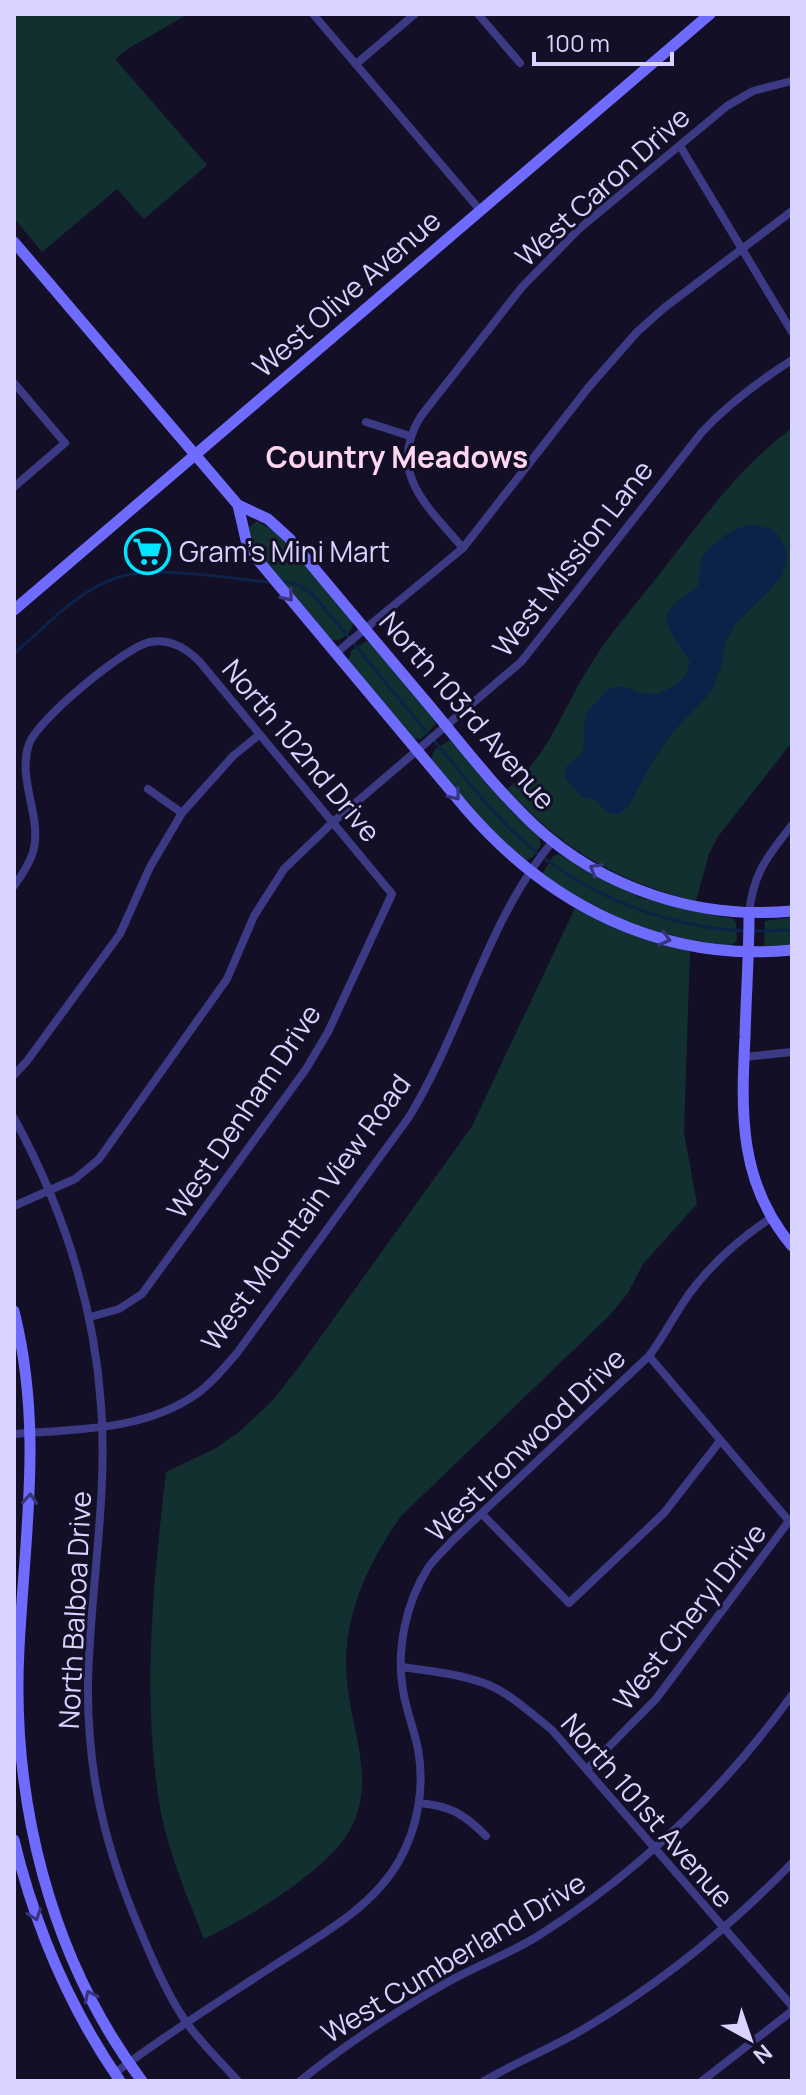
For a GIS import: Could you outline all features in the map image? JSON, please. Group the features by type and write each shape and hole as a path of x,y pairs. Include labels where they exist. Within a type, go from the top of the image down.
{"main road":[{"name":"West Olive Avenue","path":"14,610 710,14"},
{"name":"North 103rd Avenue","path":"14,242 238,505 278,526 502,793 553,841 597,871 630,887 679,903 749,915"},
{"name":"North 103rd Avenue","path":"238,505 250,549 481,827 529,872 587,909 639,931 691,946 748,952"},
{"path":"792,911 749,915 744,1057 746,1150 755,1184 771,1218 792,1246"},
{"path":"748,952 792,950"},
{"path":"14,1311 22,1341 32,1432 32,1471 16,1688 22,1775 44,1879 84,1983 142,2081"},
{"path":"14,1840 33,1909 55,1968 118,2077"}],"street":[{"path":"313,14 480,210"},
{"path":"356,64 415,14"},
{"path":"478,14 520,63"},
{"name":"West Caron Drive","path":"410,436 421,416 522,287 579,229 727,106 753,91 792,81"},
{"path":"680,146 792,332"},
{"path":"336,653 463,548 611,360 664,308 792,211"},
{"name":"West Mission Lane","path":"14,1206 75,1179 106,1149 227,979 254,916 271,887 300,852 521,662 682,453 743,393 792,360"},
{"path":"14,383 65,443 14,487"},
{"path":"366,422 410,436 407,463 413,484 429,509 463,548"},
{"name":"North 102nd Drive","path":"25,763 29,742 53,713 130,650 151,642 170,642 199,661 392,894"},
{"path":"14,1075 120,934 150,867 182,813 233,756 259,735"},
{"path":"14,762 25,763 35,839 31,858 14,886"},
{"path":"148,789 182,813"},
{"path":"749,915 755,877 792,825"},
{"name":"West Mountain View Road","path":"14,1434 103,1428 140,1421 172,1409 200,1392 237,1353 420,1100 529,872 553,841"},
{"name":"West Denham Drive","path":"90,1317 119,1309 142,1294 306,1069 328,1032 392,894"},
{"path":"744,1057 792,1052"},
{"name":"North Balboa Drive","path":"14,1118 50,1192 76,1262 90,1317 103,1428 102,1495 88,1682 91,1750 109,1853 147,1948 187,2022 238,2081"},
{"name":"West Ironwood Drive","path":"118,2077 129,2063 187,2022 348,1917 384,1884 409,1840 419,1803 421,1775 418,1749 403,1690 401,1667 405,1623 414,1595 428,1568 452,1541 649,1356 703,1275 739,1241 771,1218"},
{"path":"482,1514 569,1603 664,1513 720,1441 649,1356"},
{"name":"West Cheryl Drive","path":"587,1769 631,1728 656,1699 789,1521 720,1441"},
{"name":"North 101st Avenue","path":"401,1667 458,1675 490,1686 513,1699 552,1730 792,2008"},
{"name":"West Cumberland Drive","path":"300,2081 390,2016 449,1981 536,1938 617,1881 655,1850 719,1787 792,1695"},
{"path":"419,1803 453,1809 486,1836"},
{"path":"484,2081 579,2032 676,1969 792,1863"},
{"path":"702,2081 712,2078 792,2008"}],"green space":[{"path":"14,14 188,14 115,59 207,165 144,219 117,189 42,252 14,218"},
{"path":"792,428 792,742 717,838 709,854 696,901 641,884 592,860 549,829 507,789 522,776 545,747 581,680 625,617 722,495 755,460"},
{"path":"257,521 277,533 353,621 346,635 331,640 254,548 248,528"},
{"path":"369,642 434,719 436,724 421,739 413,739 348,660 352,650"},
{"path":"450,740 517,817 540,837 540,847 533,857 525,861 497,838 431,759 435,749"},
{"path":"559,854 639,897 734,919 737,941 720,946 679,938 637,926 597,909 542,874 553,856"},
{"path":"575,908 622,930 690,950 684,1133 697,1204 643,1264 628,1293 610,1315 401,1516 367,1573 352,1614 348,1636 347,1681 362,1775 358,1812 350,1830 339,1846 305,1877 242,1919 204,1939 169,1845 155,1771 151,1642 166,1472 216,1448 239,1432 273,1400 304,1360 472,1126"},
{"path":"792,917 792,946 769,948 764,945 765,921"}],"water":[{"path":"753,525 771,529 779,536 787,553 783,574 735,624 726,641 721,667 711,692 671,734 629,806 619,814 608,813 594,799 581,797 565,777 566,767 583,752 585,715 607,690 621,686 643,694 657,694 676,685 686,674 690,663 672,635 667,621 668,613 675,603 698,586 701,561 710,548 730,532"}],"waterway":[{"path":"14,654 73,602 113,579 167,572 267,582"},
{"path":"284,581 299,585 313,595 483,800 509,828 560,870 588,887 648,913 679,922 744,931"},
{"path":"752,931 792,930"}],"place":[{"name":"Gram's Mini Mart","path":"148,551"}],"district":[{"name":"Country Meadows","path":"397,456"}]}
